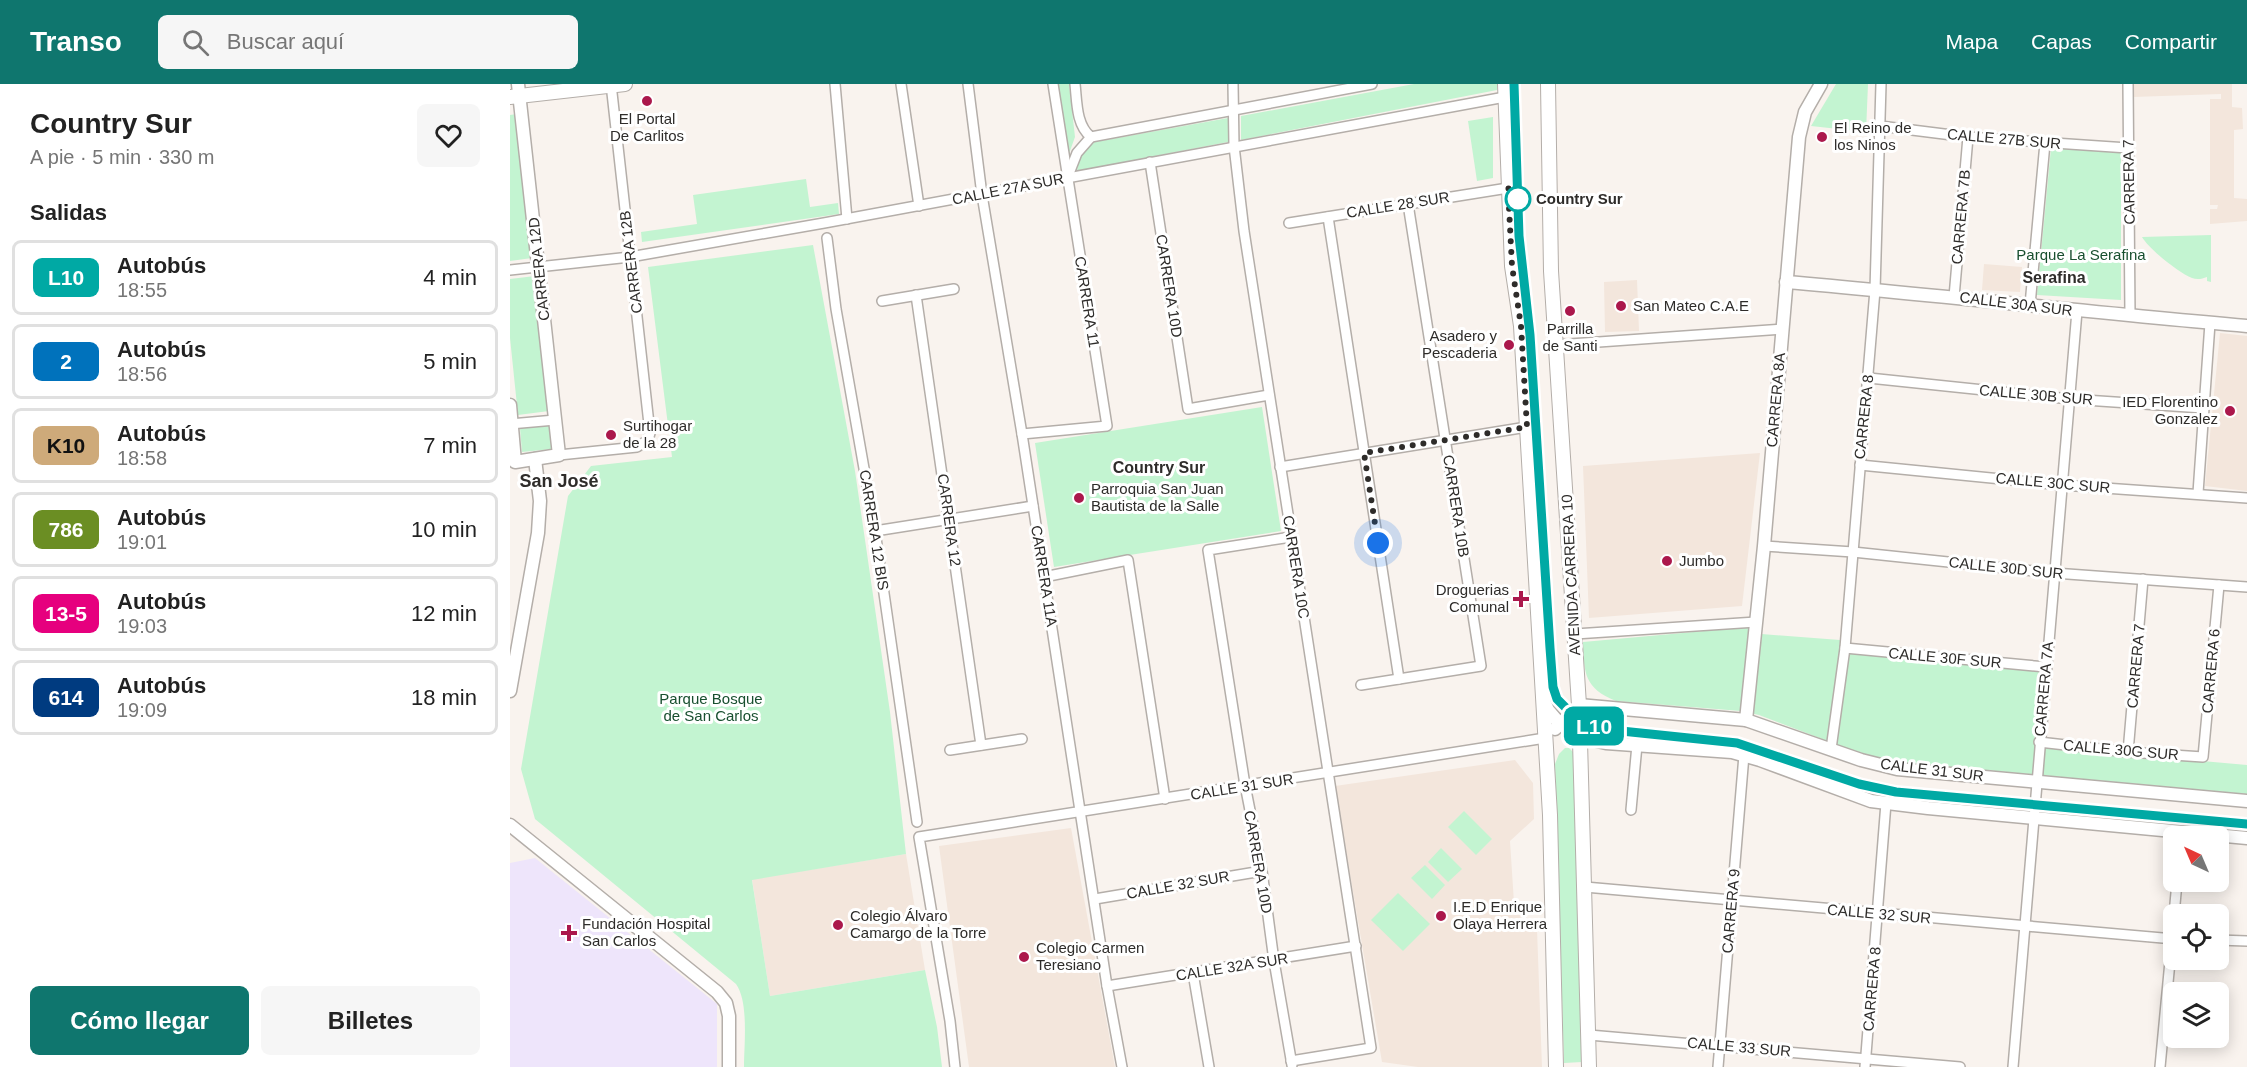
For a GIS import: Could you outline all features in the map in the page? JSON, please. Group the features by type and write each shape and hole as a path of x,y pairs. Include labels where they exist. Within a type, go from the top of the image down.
{"main road":[{"name":"AVENIDA CARRERA 10","path":"1548,84 1551,271 1579,705 1589,1067"},
{"path":"516,93 616,85"},
{"path":"1505,91 1512,266 1521,326 1550,815 1556,1067"}],"street":[{"path":"835,84 847,219"},
{"path":"901,84 919,206"},
{"name":"CARRERA 11A","path":"968,84 982,195 1022,434 1107,986 1122,1067"},
{"name":"CARRERA 11","path":"1022,434 1107,426 1053,84"},
{"path":"1075,84 1080,123 1091,137"},
{"name":"CARRERA 10C","path":"1233,84 1234,147 1269,395 1371,1048 1292,1064"},
{"path":"1067,178 1077,153 1091,137 1372,84"},
{"name":"CARRERA 8A","path":"1746,720 1764,546 1798,137 1805,112 1821,84"},
{"name":"CARRERA 8","path":"1831,749 1845,648 1869,378 1875,290 1881,84"},
{"name":"CARRERA 7","path":"2128,84 2130,315"},
{"name":"CARRERA 12B","path":"559,455 637,447 648,440 651,426 630,256 616,85"},
{"name":"CALLE 27A SUR","path":"510,270 630,256 982,195 1234,147 1505,91"},
{"name":"CARRERA 12D","path":"516,93 539,266 559,455"},
{"name":"CALLE 27B SUR","path":"1880,126 1968,137 2128,148"},
{"name":"CARRERA 7B","path":"1954,297 1968,137"},
{"path":"2030,305 2045,143"},
{"name":"CARRERA 10D","path":"1150,162 1188,410 1269,395"},
{"name":"CALLE 28 SUR","path":"1289,223 1508,188"},
{"name":"CARRERA 10B","path":"1399,679 1482,666 1408,204"},
{"path":"1328,217 1399,679 1361,685"},
{"name":"CARRERA 12 BIS","path":"827,238 836,309 875,531 917,822"},
{"name":"CALLE 30A SUR","path":"1786,282 2247,326"},
{"path":"882,301 954,289"},
{"name":"CARRERA 12","path":"916,295 981,745"},
{"name":"CARRERA 7A","path":"2013,1067 2077,311"},
{"path":"2198,493 2210,323"},
{"path":"1556,345 1782,329"},
{"name":"CALLE 30B SUR","path":"1869,378 2070,399 2203,408"},
{"path":"510,405 512,462 559,455"},
{"path":"511,424 555,420"},
{"path":"1280,467 1527,427"},
{"path":"510,691 514,647 538,532 540,501 535,459"},
{"name":"CALLE 30C SUR","path":"1860,465 2062,485 2247,498"},
{"path":"875,531 1033,506"},
{"name":"CARRERA 10D","path":"1291,537 1208,549 1292,1064"},
{"name":"CALLE 30D SUR","path":"1764,546 1853,552 2054,573 2247,587"},
{"path":"1044,577 1128,560 1165,799"},
{"name":"CARRERA 7","path":"2128,752 2144,579"},
{"name":"CARRERA 6","path":"2203,756 2219,585"},
{"path":"1575,634 1756,622"},
{"name":"CALLE 30F SUR","path":"1845,648 2046,667"},
{"path":"1543,700 1560,724 1580,737 1606,743 1744,755 1858,797 1886,803 2163,832"},
{"path":"1545,738 1579,705"},
{"name":"CALLE 31 SUR","path":"1579,705 1746,720 1861,760 1897,768 2247,801"},
{"name":"CALLE 31 SUR","path":"955,1067 950,1021 919,837 1245,785 1330,774 1545,738"},
{"path":"950,750 1022,739"},
{"name":"CALLE 30G SUR","path":"2039,742 2128,752 2203,756"},
{"path":"1631,810 1637,745"},
{"name":"CARRERA 9","path":"1718,1067 1744,755"},
{"name":"CARRERA 8","path":"1865,1062 1886,803"},
{"path":"510,825 717,992 726,1003 729,1016 729,1067"},
{"path":"2229,837 2247,838"},
{"name":"CALLE 32 SUR","path":"1095,899 1262,871"},
{"name":"CALLE 32 SUR","path":"1585,887 2163,938"},
{"path":"2229,940 2247,941"},
{"name":"CALLE 32A SUR","path":"1107,986 1274,961 1356,946"},
{"path":"2160,1067 2170,970"},
{"path":"1192,973 1209,1067"},
{"name":"CALLE 33 SUR","path":"1589,1035 1720,1046 1865,1062 1960,1067"}],"shaded area":[{"path":"2133,84 2232,84 2232,107 2242,108 2243,129 2234,130 2234,198 2247,199 2247,221 2210,224 2210,209 2217,209 2218,205 2210,205 2210,99 2221,99 2221,94 2133,97"},
{"path":"1984,264 2022,267 2020,292 1982,290"},
{"name":"San Mateo C.A.E","path":"1637,280 1639,331 1605,332 1604,282"},
{"name":"IED Florentino Gonzalez","path":"2220,333 2247,336 2247,491 2205,486"},
{"name":"Jumbo","path":"1760,453 1742,606 1589,618 1583,466"},
{"name":"I.E.D Enrique Olaya Herrera","path":"1515,760 1533,783 1534,819 1510,841 1514,903 1537,929 1542,1067 1418,1067 1382,1062 1335,786"},
{"name":"Colegio Carmen Teresiano","path":"1071,828 1115,1067 969,1067 939,846"},
{"name":"Colegio Álvaro Camargo de la Torre","path":"906,854 925,970 770,996 752,879"},
{"name":"Fundación Hospital San Carlos","path":"535,858 717,1004 717,1067 510,1067 510,863"}],"green space":[{"path":"1057,84 1069,84 1075,137 1066,162"},
{"path":"1414,84 1497,84 1497,90 1241,140 1241,116"},
{"path":"1836,84 1868,84 1866,132 1811,126"},
{"path":"517,114 532,258 510,261 510,115"},
{"path":"1493,117 1493,178 1477,181 1468,121"},
{"path":"1228,118 1228,142 1077,171 1082,154 1095,142"},
{"name":"Parque La Serafina","path":"2051,148 2121,153 2121,300 2037,295"},
{"path":"806,179 810,207 838,203 839,214 642,242 641,232 697,224 693,195"},
{"path":"2211,235 2211,282 2207,281 2207,277 2194,279 2186,275 2157,254 2142,237"},
{"name":"Parque Bosque de San Carlos","path":"813,245 855,471 890,712 906,854 752,880 770,996 925,970 937,1027 942,1067 744,1067 743,1001 736,984 535,819 521,769 568,496 591,466 672,457 648,267"},
{"path":"535,276 549,411 518,415 510,338 510,279"},
{"path":"1262,407 1281,531 1054,567 1035,443"},
{"path":"550,425 552,449 522,452 520,428"},
{"path":"1749,627 1749,633 1840,640 1840,651 2040,669 2034,746 2247,765 2247,794 1899,762 1846,748 1759,715 1741,711 1616,701 1597,691 1585,671 1583,642"},
{"path":"1565,748 1573,752 1582,1062 1564,1063 1555,764 1559,754"},
{"path":"1464,811 1492,839 1476,855 1448,827"},
{"path":"1441,848 1462,869 1448,882 1428,862"},
{"path":"1425,865 1445,885 1432,899 1411,878"},
{"path":"1398,893 1430,924 1403,951 1371,920"}],"bus line":[{"name":"L10","path":"1514,84 1519,236 1530,335 1550,648 1554,693 1564,708 1579,719 1602,729 1722,740 1751,746 1878,789 2247,824"}],"place":[{"name":"El Portal De Carlitos","path":"647,101"},
{"name":"El Reino de los Ninos","path":"1822,137"},
{"name":"Country Sur","path":"1518,199"},
{"name":"San Mateo C.A.E","path":"1621,306"},
{"name":"Parrilla de Santi","path":"1570,311"},
{"name":"Asadero y Pescaderia","path":"1509,345"},
{"name":"IED Florentino Gonzalez","path":"2230,411"},
{"name":"Surtihogar de la 28","path":"611,435"},
{"name":"Parroquia San Juan Bautista de la Salle","path":"1079,498"},
{"name":"Jumbo","path":"1667,561"},
{"name":"Droguerias Comunal","path":"1521,599"},
{"name":"I.E.D Enrique Olaya Herrera","path":"1441,916"},
{"name":"Colegio Álvaro Camargo de la Torre","path":"838,925"},
{"name":"Fundación Hospital San Carlos","path":"569,933"},
{"name":"Colegio Carmen Teresiano","path":"1024,957"}],"district":[{"name":"Serafina","path":"2054,277"},
{"name":"Country Sur","path":"1159,467"},
{"name":"San José","path":"559,481"}],"route":[{"path":"1378,543 1364,453 1527,427 1521,326 1512,266 1508,188 1518,199"}]}
